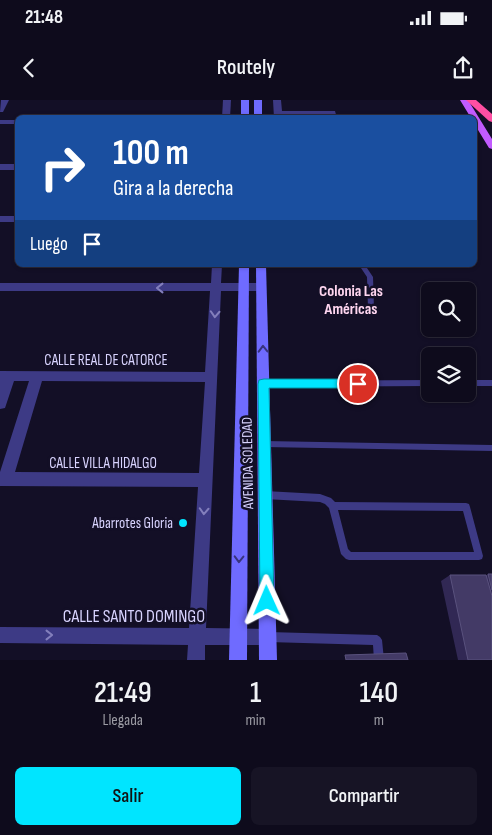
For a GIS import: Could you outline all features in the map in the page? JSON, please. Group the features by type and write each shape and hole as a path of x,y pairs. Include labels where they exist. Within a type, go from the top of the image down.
{"highway":[{"path":"471,100 492,119"}],"main road":[{"path":"464,100 473,115"},
{"path":"477,121 492,146"}],"street":[{"path":"0,110 5,100"},
{"path":"226,115 227,100"},
{"path":"245,100 245,115"},
{"path":"258,100 258,115"},
{"path":"278,100 278,115 332,113 332,115"},
{"path":"0,122 15,122"},
{"path":"0,167 15,167"},
{"path":"0,219 15,219"},
{"path":"196,660 218,267"},
{"name":"AVENIDA SOLEDAD","path":"238,660 244,267"},
{"name":"AVENIDA SOLEDAD","path":"261,267 268,660"},
{"path":"0,287 261,287"},
{"path":"0,404 4,376"},
{"name":"CALLE REAL DE CATORCE","path":"4,376 212,377"},
{"path":"3,479 37,376"},
{"name":"CALLE VILLA HIDALGO","path":"3,479 206,480"},
{"name":"CALLE SANTO DOMINGO","path":"0,635 268,637"}],"lane":[{"path":"363,267 370,276 371,310"},
{"path":"264,384 421,383"},
{"path":"476,383 492,383"},
{"path":"264,444 492,448"},
{"path":"265,496 320,498 328,501 333,506 344,551 349,556 479,556 466,507 333,506"},
{"path":"268,637 377,640 380,660"}],"building":[{"path":"488,574 492,574 492,590"},
{"path":"450,575 486,575 492,596 492,660 468,660"},
{"path":"406,653 408,660 346,660 345,655"}],"place":[{"name":"Abarrotes Gloria","path":"183,523"}],"district":[{"name":"Colonia Las Américas","path":"351,300"}],"route":[{"path":"267,601 264,384 358,384"}]}
